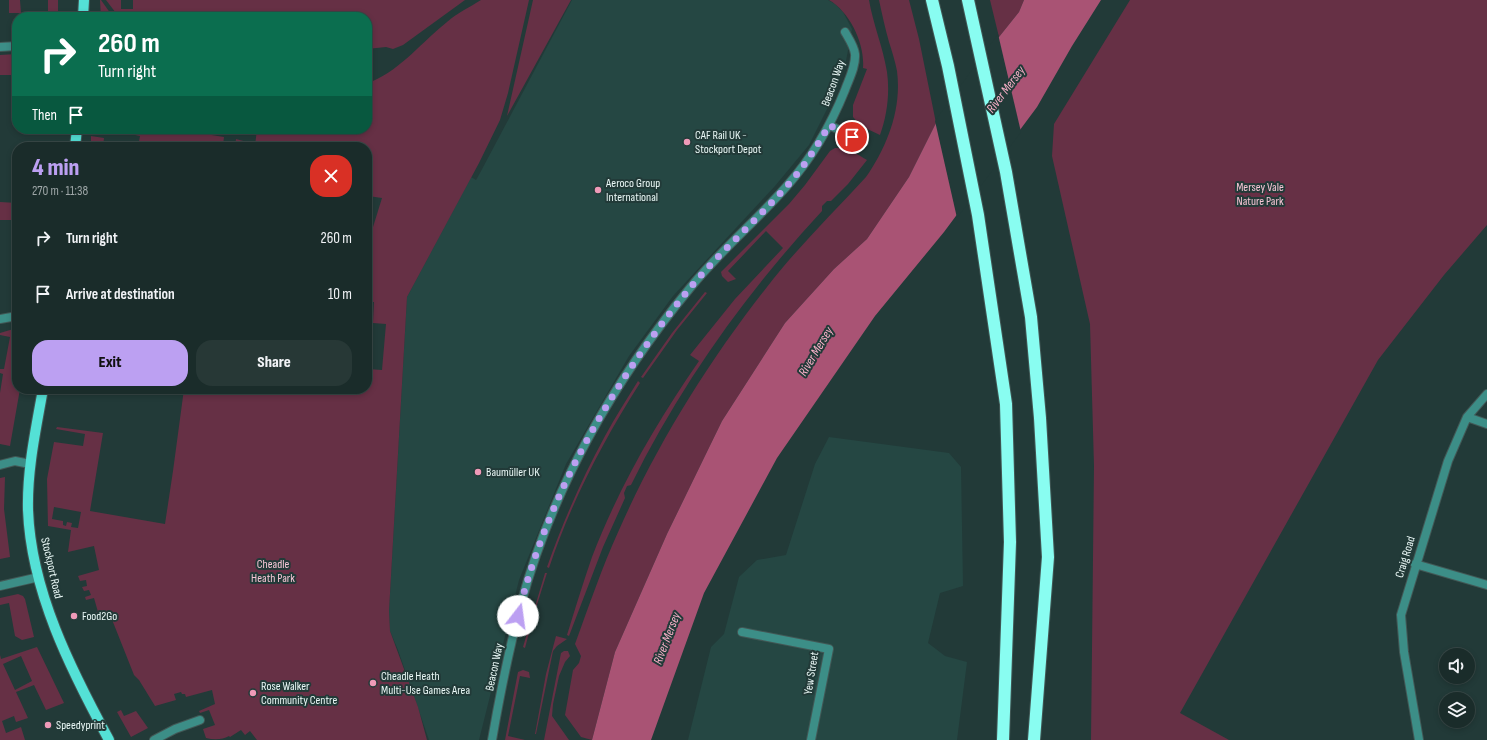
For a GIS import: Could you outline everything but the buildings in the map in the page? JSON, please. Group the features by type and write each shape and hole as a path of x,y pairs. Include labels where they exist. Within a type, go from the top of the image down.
{"highway":[{"path":"932,0 948,66 978,215 1006,404 1010,542 1003,740"},
{"path":"968,0 1006,172 1031,317 1040,418 1048,557 1034,740"}],"main road":[{"path":"83,12 84,0"},
{"name":"Stockport Road","path":"42,394 30,464 28,511 31,537 39,577 56,632 73,672 109,740"}],"street":[{"name":"Beacon Way","path":"492,740 507,658 521,603 539,549 574,466 603,412 650,340 679,301 726,248 787,186 814,151 829,125 842,97 855,59 853,47 845,32"},
{"path":"0,47 12,46"},
{"path":"829,125 864,142"},
{"path":"0,319 12,317"},
{"name":"Craig Road","path":"1418,740 1404,652 1401,615 1415,564 1448,461 1467,417 1487,394"},
{"path":"1467,417 1487,424"},
{"path":"0,465 15,462 30,464"},
{"path":"1415,564 1487,585"},
{"path":"0,586 39,577"},
{"name":"Yew Street","path":"742,632 829,649 811,740"},
{"path":"154,740 175,729 200,720"}],"shaded area":[{"path":"572,0 828,0 835,4 843,12 852,29 846,61 830,103 809,145 775,186 673,296 629,356 566,464 519,580 479,740 429,740 390,631 389,611 407,297 471,177 476,180 480,173"},
{"path":"829,437 949,453 961,467 963,586 940,593 928,643 945,656 967,662 957,740 688,740 711,647 724,634 739,577 757,560 786,555 815,464"}],"green space":[{"path":"9,0 20,0 21,12 9,13"},
{"path":"48,0 58,0 58,12 48,12"},
{"path":"100,0 109,12 101,12"},
{"path":"106,0 121,0 121,9 133,9 133,0 465,0 403,45 393,49 386,47 372,48 372,12 115,12"},
{"name":"Cheadle Heath Park","path":"481,0 529,0 508,93 500,120 479,163 407,297 389,611 390,631 418,707 427,740 257,740 250,731 245,735 241,730 230,737 218,739 206,738 203,729 215,725 209,710 200,713 199,711 215,704 212,690 186,697 185,694 182,694 181,692 174,694 176,700 155,706 139,680 134,675 109,612 89,617 88,615 98,612 94,598 86,600 85,597 91,595 89,590 84,591 82,587 87,586 86,580 80,581 78,576 99,570 94,546 68,552 71,530 48,526 47,479 54,442 83,446 85,434 56,429 57,427 103,433 90,511 165,524 183,394 372,394 372,369 382,370 386,324 373,323 374,302 372,302 372,230 382,198 372,197 372,142 255,142 256,134 372,134 373,81 383,76 402,62 438,29 459,13","holes":["54,507 81,512 78,528 71,527 72,523 67,522 66,526 63,525 63,521 52,519"]},
{"path":"533,0 571,0 507,116"},
{"path":"829,0 869,0 881,45 888,80 887,104 880,135 861,126 853,117 853,105 867,69 863,68 863,59 859,39 850,20 837,5"},
{"path":"879,0 909,0 919,39 936,123 909,177 867,239 834,269 785,323 722,421 667,534 615,652 592,740 581,737 565,715 573,670 579,663 581,656 575,644 613,544 650,466 685,404 745,315 790,259 866,177 874,165 886,140 895,113 898,85 897,71"},
{"path":"990,0 1024,0 1019,12 999,37"},
{"name":"Mersey Vale Nature Park","path":"1130,0 1487,0 1487,225 1444,275 1378,360 1180,713 1229,740 1091,740 1094,466 1090,324 1052,156 1054,124"},
{"path":"12,54 12,75 0,75 0,55"},
{"path":"130,134 205,134 224,137 223,142 139,142 140,136"},
{"path":"91,136 104,138 104,142 91,142"},
{"name":"Cheadle Heath Park","path":"236,139 247,142 236,142"},
{"path":"835,148 856,153 867,160 848,184 831,201 827,201 822,206 822,211 767,274 741,307 693,376 671,411 631,485 627,486 624,493 625,498 603,547 569,636 567,635 592,557 626,481 653,432 699,361 690,355 735,299 783,248 766,231 728,271 736,279 728,282 722,276 721,272 789,204 830,151"},
{"path":"0,202 12,203 12,220 0,220"},
{"path":"705,292 707,293 677,330 643,378 641,377 672,333"},
{"path":"12,329 12,394 19,394 10,446 0,444 0,393 3,374 0,373 0,369 4,369 10,337 0,335 0,333"},
{"path":"638,381 640,383 613,427 589,472 567,519 549,568 547,567 553,550 581,484 609,429"},
{"path":"5,477 4,509 10,557 0,559 0,478"},
{"path":"545,573 547,573 525,648 523,647"},
{"path":"18,594 23,596 25,599 34,637 22,640 15,636 9,603 0,605 0,598"},
{"path":"556,636 567,639 553,651 535,734 546,674"},
{"path":"37,647 64,703 46,710 34,685 16,692 28,718 16,722 14,716 2,721 6,733 21,727 25,740 0,740 0,655 1,659","holes":["21,656 32,681 15,690 3,664"]},
{"path":"568,651 570,656 565,662 559,676 552,716 569,740 544,740 561,653"},
{"path":"523,670 529,672 530,678 520,676 508,736 525,740 505,740 518,672"},
{"path":"121,710 124,716 136,711 148,728 131,737 117,712"}],"water":[{"name":"River Mersey","path":"1024,0 1101,0 1072,46 1037,107 944,232 875,316 777,458 704,593 651,740 592,740 615,652 667,534 722,421 785,323 834,269 867,239 909,177 936,123 1019,12"}],"pier":[{"path":"998,34 1021,132 957,218 935,121"}],"place":[{"name":"CAF Rail UK - Stockport Depot","path":"687,142"},
{"name":"Aeroco Group International","path":"598,190"},
{"name":"Baumüller UK","path":"478,472"},
{"name":"Food2Go","path":"74,616"},
{"name":"Cheadle Heath Multi-Use Games Area","path":"373,683"},
{"name":"Rose Walker Community Centre","path":"253,693"},
{"name":"Speedyprint","path":"48,725"}],"route":[{"path":"518,616 539,549 574,466 603,412 650,340 679,301 705,271 787,186 814,151 829,125 852,137"}]}
